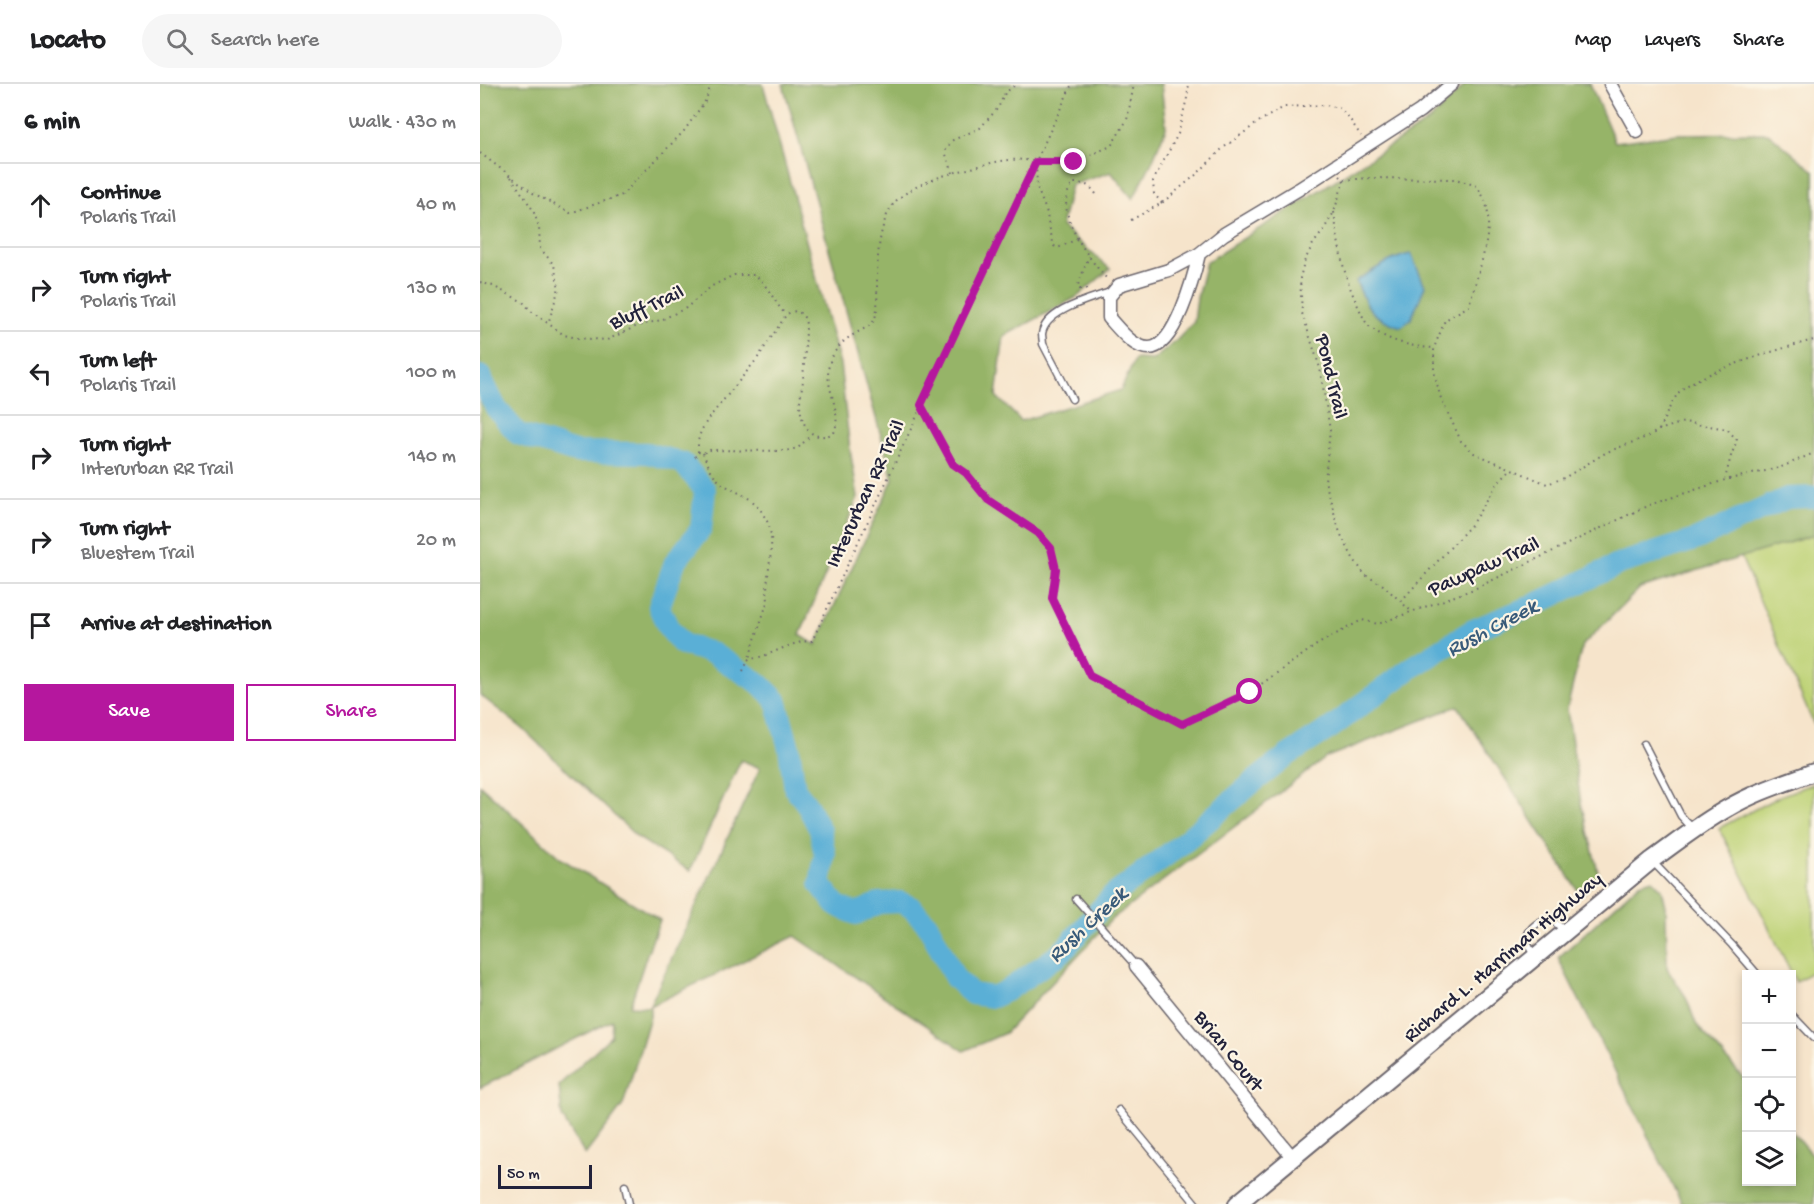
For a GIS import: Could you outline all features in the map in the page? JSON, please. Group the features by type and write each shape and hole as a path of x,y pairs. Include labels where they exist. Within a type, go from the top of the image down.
{"street":[{"path":"1199,254 1195,274 1179,316 1169,336 1160,346 1148,348 1133,342 1109,318 1108,297 1119,285 1169,270 1199,254 1224,234 1420,111 1452,84"},
{"path":"1610,84 1637,132"},
{"name":"Richard L. Harriman Highway","path":"1238,1204 1652,860 1694,829 1744,800 1814,772"},
{"name":"Brian Court","path":"1136,966 1293,1158"}],"lane":[{"path":"1072,399 1043,344 1042,334 1046,323 1060,311 1115,290"},
{"path":"1644,744 1682,816 1694,829"},
{"path":"1652,860 1753,970"},
{"path":"1076,899 1136,966"},
{"path":"1536,957 1528,946 1527,938 1530,930 1537,923 1545,920 1552,921 1566,932"},
{"path":"1796,1020 1814,1038"},
{"path":"1119,1110 1196,1204"},
{"path":"625,1186 629,1204"}],"path":[{"path":"480,153 533,194 570,213 622,195 684,131 706,100 711,84"},
{"path":"953,173 945,152 948,146 953,140 980,128 998,108 1005,93 1016,84"},
{"name":"Interurban RR Trail","path":"749,659 759,658 804,641 812,641 1072,84"},
{"path":"695,457 698,452 700,431 757,359 786,315 792,311 805,316 806,339 800,404 803,423 812,434 825,437 834,433 837,426 829,366 841,343 873,322 876,314 878,249 890,208 912,189 953,173 1004,161 1028,159 1074,162 1111,146 1126,120 1134,84"},
{"path":"1162,203 1154,194 1153,181 1178,134 1189,84"},
{"path":"1131,220 1162,203 1197,174 1223,148 1284,107 1326,105 1339,108 1367,146"},
{"path":"1038,161 1037,188 1047,213 1054,246 1058,248 1077,239"},
{"path":"1332,168 1344,180 1456,179 1477,186 1485,200 1486,246 1470,306 1444,320 1434,348 1434,371 1440,396 1461,441 1474,453 1547,484 1564,478 1607,452 1684,422 1727,429 1737,440 1725,480"},
{"path":"480,282 494,286 524,302 531,311 548,324 560,288 554,264 540,248 539,227 533,210 509,175"},
{"name":"Pond Trail","path":"1344,180 1334,212 1304,262 1300,278 1302,313 1320,368 1330,430 1325,481 1340,533 1365,575 1383,585 1401,601"},
{"path":"1096,194 1092,188 1082,183 1074,183 1067,191 1065,206 1077,239 1115,290"},
{"name":"Pond Trail","path":"1334,212 1347,283 1367,324 1384,336 1421,348 1434,348"},
{"path":"1089,255 1077,285 1084,290 1094,286 1115,290"},
{"name":"Bluff Trail","path":"548,324 564,335 607,340 686,308 712,286 734,275 755,274 765,284 774,296 776,304 786,315"},
{"path":"1659,430 1680,390 1732,365 1814,340"},
{"path":"921,405 953,464 966,473 988,500 1038,533 1051,548 1056,569 1052,598 1090,676 1182,724 1250,692 1318,644 1362,620 1378,624 1412,612"},
{"path":"698,452 703,453 710,450 785,451 798,448 812,434"},
{"path":"703,453 719,481 748,497 759,508 769,525 770,563 766,592 768,600 743,671"},
{"name":"Pawpaw Trail","path":"1511,469 1499,481 1471,525 1401,601 1412,612 1474,589 1649,505 1725,480 1779,468 1814,453"}],"green space":[{"path":"480,84 763,84 840,364 858,497 800,635 816,645 893,479 783,84 1161,84 1166,128 1133,199 1111,172 1071,185 1061,226 1110,269 1077,297 1004,336 996,396 1021,421 1121,390 1135,359 1153,360 1194,322 1206,262 1429,121 1466,84 1590,84 1615,142 1678,134 1768,133 1814,171 1814,535 1640,588 1582,646 1567,709 1581,803 1599,876 1581,895 1458,706 1327,757 1112,919 1005,1033 964,1051 795,936 650,1006 650,1017 623,1105 585,1155 562,1117 559,1085 611,1036 612,1020 480,1088 480,785 560,858 660,920 630,1006 649,1007 760,768 741,760 690,871 637,837 522,728 480,695"},
{"path":"1814,535 1814,725 1741,557"},
{"path":"1814,783 1814,970 1796,982 1796,970 1790,970 1719,828 1780,796"},
{"path":"1652,879 1662,889 1666,906 1667,968 1686,997 1696,1024 1742,1076 1742,1186 1796,1186 1796,1137 1814,1157 1814,1204 1682,1204 1558,958 1640,883"}],"water":[{"path":"1411,254 1425,286 1411,319 1401,327 1377,316 1372,311 1356,281 1389,261"}],"waterway":[{"name":"Rush Creek","path":"480,376 496,408 518,434 575,452 647,453 683,463 705,490 701,529 675,562 659,607 668,627 682,644 712,653 759,683 776,700 789,748 795,789 806,803 820,830 825,855 820,884 836,905 856,914 879,903 900,902 911,907 928,925 955,978 972,994 993,997 1008,990 1061,953 1112,896 1179,846 1288,755 1332,727 1411,668 1471,631 1534,605 1619,564 1695,540 1787,498 1814,497"}],"route":[{"path":"1074,162 1036,162 921,405 953,464 966,473 988,500 1038,533 1051,548 1056,569 1052,598 1090,676 1182,724 1250,692"}]}
